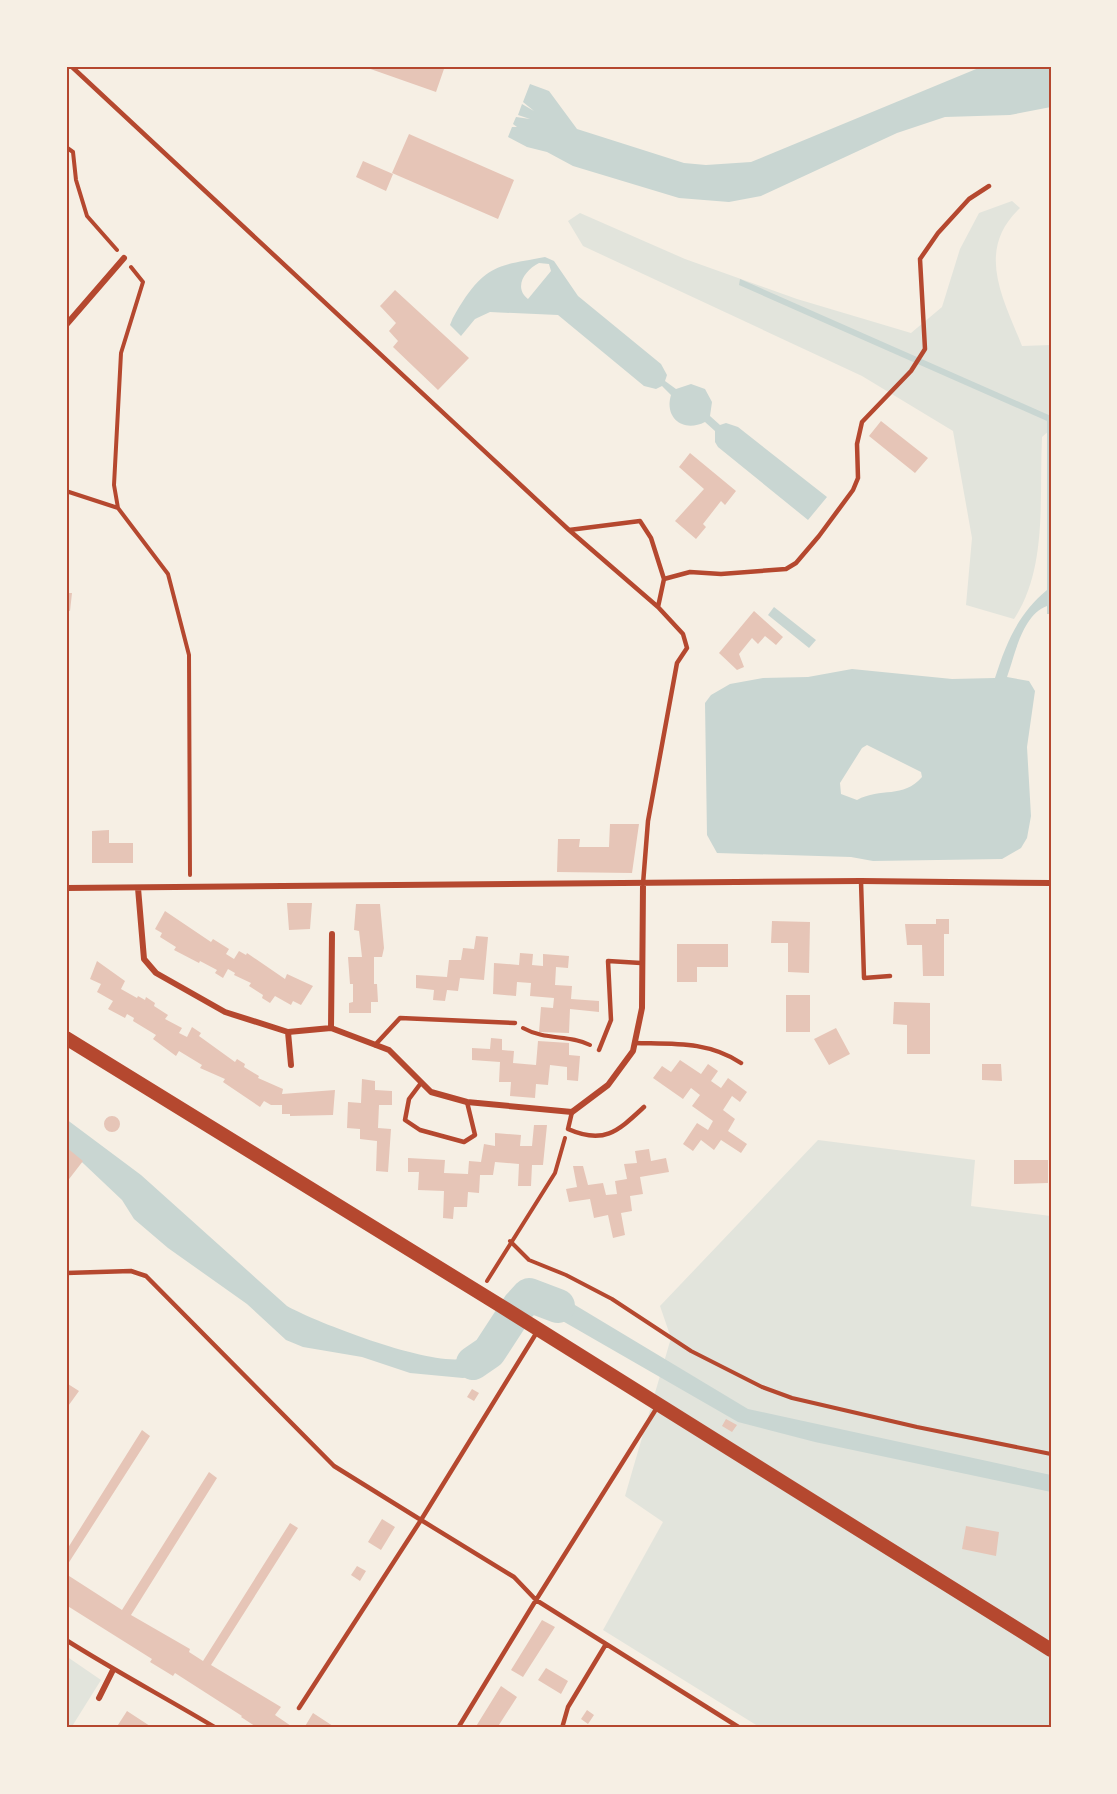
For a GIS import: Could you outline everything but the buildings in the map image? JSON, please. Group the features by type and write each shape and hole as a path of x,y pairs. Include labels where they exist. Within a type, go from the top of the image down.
{"main road":[{"path":"66,1038 501,1306 1051,1650"}],"street":[{"path":"66,326 124,258"},
{"path":"66,888 861,881 1051,883"},
{"path":"138,888 144,959 156,973 225,1012 288,1032 331,1028 389,1050 430,1092 467,1102 572,1112 608,1085 633,1051 642,1008 642,884"},
{"path":"331,1028 332,934"},
{"path":"288,1032 291,1065"},
{"path":"99,1698 113,1670"}],"lane":[{"path":"71,66 569,530 658,607 683,634 687,648 677,663 648,821 642,884"},
{"path":"664,579 690,572 721,574 786,569 796,563 819,536 853,490 858,478 857,444 862,422 911,371 925,349 921,259 938,233 969,199 989,186"},
{"path":"569,530 640,521 651,538 664,579 658,607"},
{"path":"861,881 864,978 890,976"},
{"path":"599,1050 611,1020 608,961 642,963"},
{"path":"375,1045 400,1018 515,1023"},
{"path":"635,1043 704,1046 728,1055 741,1063"},
{"path":"421,1083 408,1099 405,1120 420,1130 464,1142 475,1134 467,1102"},
{"path":"572,1112 568,1129 581,1135 602,1138 624,1125 644,1107"},
{"path":"66,1273 131,1271 146,1276 334,1466 514,1577 536,1600 740,1728"},
{"path":"299,1708 421,1520 533,1326"},
{"path":"458,1728 658,1405"},
{"path":"66,1640 113,1670 149,1688 216,1728"},
{"path":"562,1728 568,1707 606,1644"}],"path":[{"path":"66,147 73,152 76,180 87,216 143,282 121,353 114,485 118,508 168,574 189,655 190,887"},
{"path":"66,491 118,508"},
{"path":"515,1023 537,1036 583,1041 599,1050"},
{"path":"480,1293 510,1241 555,1173 568,1129"},
{"path":"510,1241 529,1260 612,1299 691,1351 762,1387 792,1398 837,1409 1051,1454"}],"shaded area":[{"path":"1051,66 1051,107 1010,115 945,117 897,133 761,196 729,202 679,198 573,166 547,152 527,147 508,137 512,127 517,127 513,124 516,117 530,119 518,115 522,104 534,111 523,102 530,84 549,91 577,129 684,163 706,165 751,162 981,67"},
{"path":"1012,201 1020,208 1006,224 996,257 1001,292 1022,346 1051,345 1051,429 1042,437 1040,531 1037,555 1025,599 1014,619 966,605 972,538 953,431 862,376 583,246 568,221 580,213 685,259 797,299 911,333 942,307 960,249 979,213"},
{"path":"545,257 554,261 578,296 661,364 667,375 665,381 676,389 691,384 705,389 712,402 710,416 720,425 726,423 738,427 827,497 808,520 718,447 715,442 715,431 705,422 689,426 677,421 670,410 671,395 662,386 656,389 644,386 558,315 490,312 475,319 461,336 450,325 463,301 489,272 508,264","holes":["539,263 549,264 551,271 528,299 521,289 525,274"]},
{"path":"740,279 1051,416 1051,614 1047,614 1047,606 1031,618 1025,627 1007,677 1029,681 1035,691 1027,747 1031,816 1027,838 1021,848 1002,859 873,861 851,857 717,853 707,835 705,703 711,695 730,684 763,678 808,677 852,669 952,679 995,678 1014,630 1028,609 1047,590 1047,421 739,285","holes":["867,745 921,772 922,777 915,784 899,791 875,794 857,800 841,794 840,783 862,748"]},
{"path":"774,607 816,640 809,648 768,615"},
{"path":"66,1119 141,1175 287,1306 323,1323 378,1343 433,1357 454,1359 469,1357 477,1351 495,1324 511,1334 501,1350 468,1377 463,1378 410,1373 362,1357 303,1347 286,1340 247,1304 168,1248 134,1219 122,1200 66,1147"},
{"path":"818,1140 975,1160 971,1206 1051,1216 1051,1728 761,1728 603,1630 663,1522 625,1496 671,1338 660,1306"},
{"path":"540,1284 748,1409 1051,1475 1051,1492 815,1442 738,1422 533,1304 527,1311 512,1302 518,1289"},
{"path":"66,1656 101,1680 71,1728 66,1728"}],"waterway":[{"path":"473,1363 489,1352 519,1306 529,1295 558,1306"}]}
